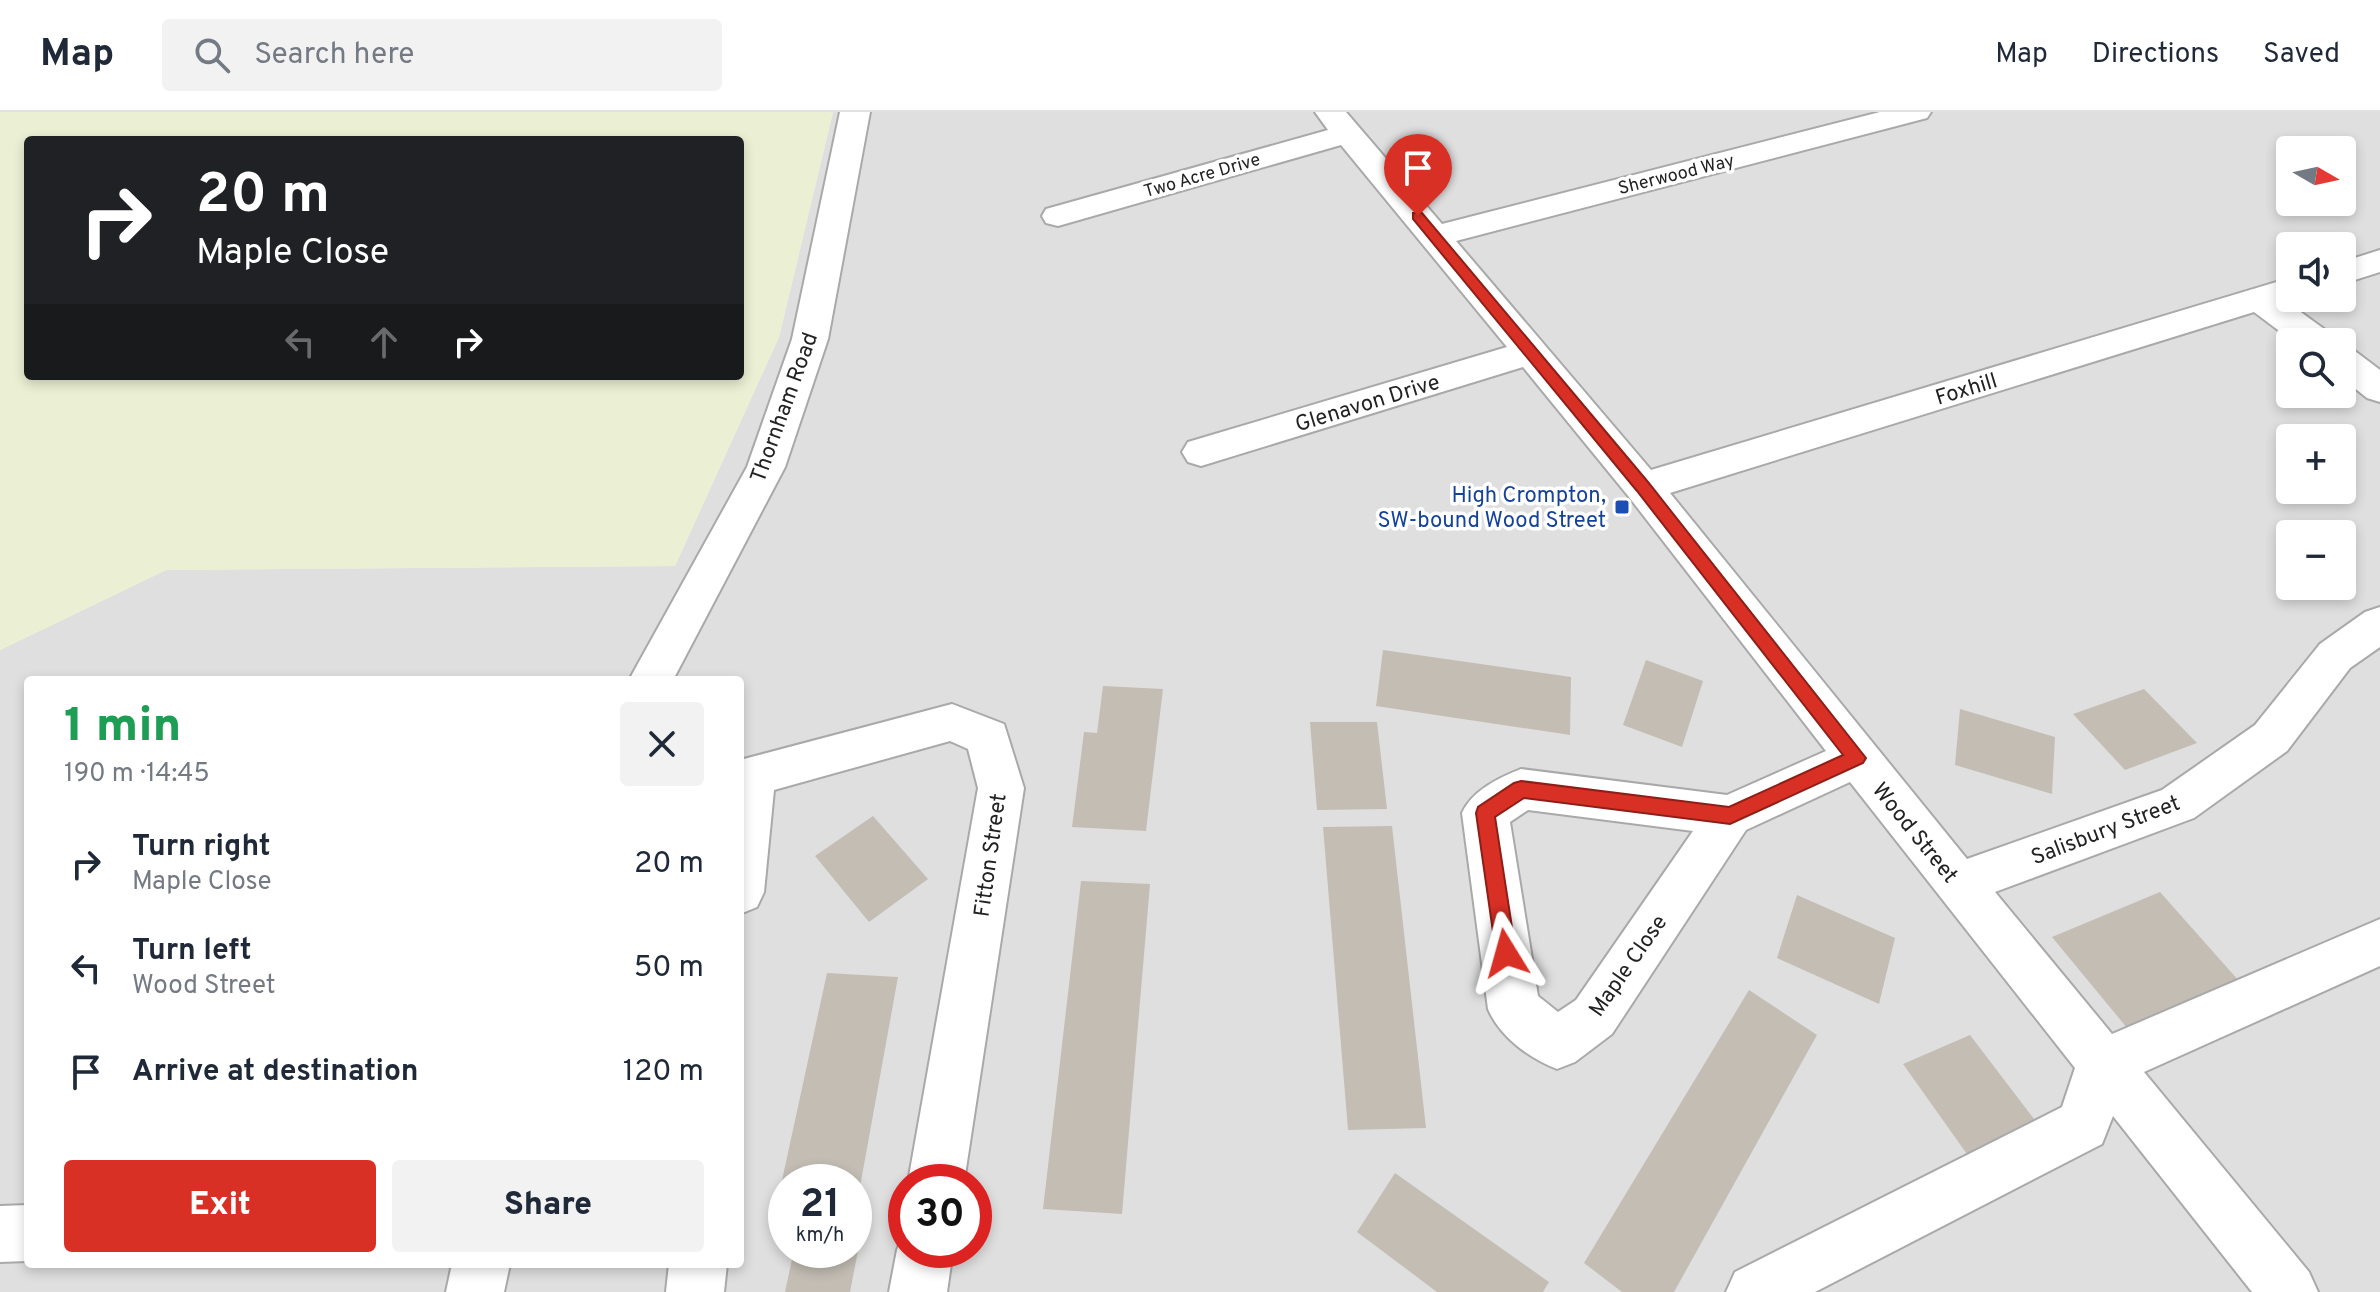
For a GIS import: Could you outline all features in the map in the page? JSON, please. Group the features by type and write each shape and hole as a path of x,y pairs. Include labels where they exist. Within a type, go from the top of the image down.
{"street":[{"name":"Thornham Road","path":"653,676 766,467 810,339 855,112"},
{"name":"Sherwood Way","path":"1435,236 1916,112"},
{"name":"Wood Street","path":"1338,123 1643,487 1856,758 2289,1292"},
{"name":"Two Acre Drive","path":"1058,216 1338,123"},
{"path":"2356,269 2380,261"},
{"path":"2275,294 2305,328"},
{"name":"Foxhill","path":"1643,487 2275,294"},
{"name":"Glenavon Drive","path":"1201,452 1532,352"},
{"path":"2356,371 2380,389"},
{"name":"Salisbury Street","path":"1958,884 2178,804 2271,738 2335,656 2380,624"},
{"name":"Fitton Street","path":"746,778 952,722 988,737 1001,788 939,1164"},
{"path":"1730,816 1856,758"},
{"path":"744,816 746,778"},
{"name":"Maple Close","path":"1521,789 1730,816 1594,1017 1557,1044 1514,1009 1485,813 1521,789"},
{"path":"1755,1292 2083,1125 2102,1064 2380,942"},
{"path":"0,1234 24,1233"},
{"path":"475,1292 480,1268"},
{"path":"695,1292 698,1268"},
{"path":"918,1292 922,1268"}],"shaded area":[{"path":"833,112 2380,112 2380,1292 0,1292 0,650 166,570 675,566 779,337"}],"green space":[{"path":"0,112 833,112 779,337 675,566 166,570 0,650"}],"building":[{"path":"1383,650 1571,677 1570,735 1376,706"},
{"path":"1646,660 1703,681 1682,747 1623,725"},
{"path":"1103,686 1163,689 1146,831 1072,827 1084,732 1097,733"},
{"path":"2144,689 2197,743 2125,770 2073,714"},
{"path":"1960,709 2055,737 2052,794 1955,765"},
{"path":"1310,722 1377,722 1387,809 1317,810"},
{"path":"873,816 928,879 869,922 815,856"},
{"path":"1392,826 1426,1128 1348,1130 1323,827"},
{"path":"1081,881 1150,884 1122,1214 1043,1209"},
{"path":"2160,892 2247,990 2137,1040 2052,937"},
{"path":"1797,895 1895,938 1879,1004 1777,958"},
{"path":"827,973 898,977 864,1164 786,1164"},
{"path":"1749,990 1817,1035 1674,1292 1622,1292 1584,1263"},
{"path":"1970,1035 2044,1132 1974,1164 1903,1064"},
{"path":"1395,1173 1549,1282 1543,1292 1437,1292 1357,1232"},
{"path":"790,1268 855,1268 850,1292 785,1292"}],"place":[{"name":"High Crompton, SW-bound Wood Street","path":"1622,507"}],"route":[{"path":"1418,216 1643,487 1856,758 1730,816 1653,803 1521,789 1485,813 1506,953"}]}
